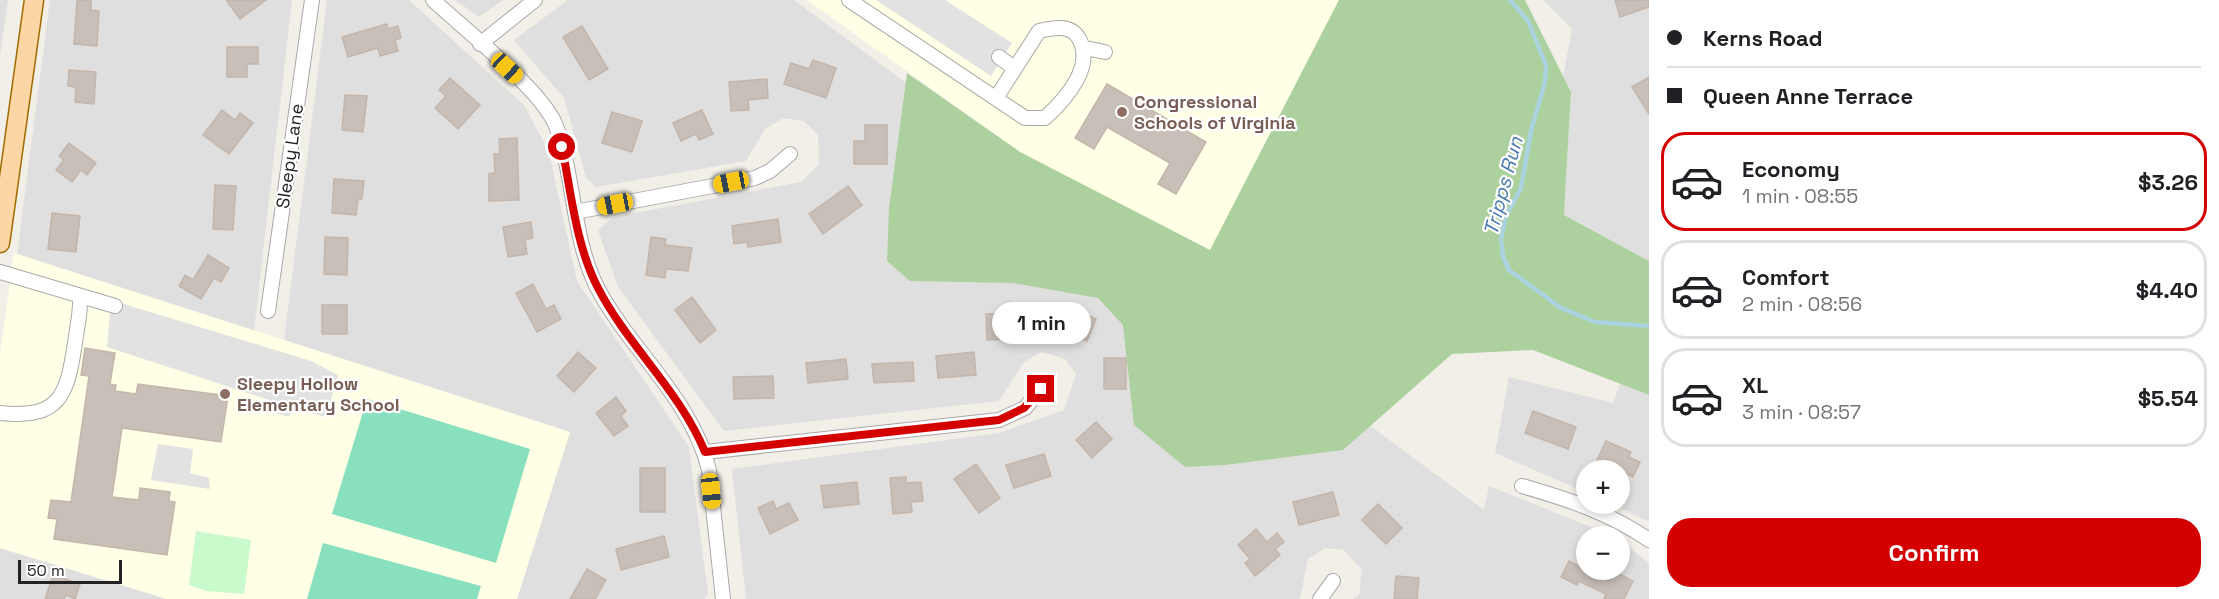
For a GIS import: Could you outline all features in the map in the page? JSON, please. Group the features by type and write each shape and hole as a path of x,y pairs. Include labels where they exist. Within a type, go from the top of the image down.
{"main road":[{"path":"0,243 34,0"}],"street":[{"name":"Sleepy Lane","path":"268,311 312,0"},
{"path":"433,0 539,99 551,116 562,147 575,212 598,288 687,416 705,452 723,599"},
{"path":"480,44 535,0"},
{"path":"849,0 1025,118 1045,118 1061,103 1084,65 1085,48 1075,33 1058,27 1039,31 996,98"},
{"path":"1085,48 1105,52"},
{"path":"999,57 1014,68"},
{"path":"575,212 755,178 770,171 790,154"},
{"path":"0,272 115,306"},
{"path":"0,413 33,414 51,407 64,391 71,368 80,296"},
{"path":"705,452 999,420 1024,408 1041,389"},
{"path":"1522,486 1582,504 1649,540"},
{"path":"1320,599 1333,581"}],"shaded area":[{"path":"0,0 8,0 0,56"},
{"path":"50,0 292,0 254,331 17,254"},
{"path":"327,0 409,0 524,105 549,152 577,281 689,447 708,594 704,599 517,599 570,432 284,340"},
{"path":"455,0 503,0 479,17"},
{"path":"568,0 794,0 1484,510 1489,486 1589,526 1576,526 1576,580 1630,580 1630,548 1649,563 1649,599 1353,599 1359,595 1362,570 1344,550 1325,548 1308,559 1300,599 746,599 732,469 999,433 1064,410 1076,374 1065,359 1042,352 1024,362 999,401 724,431 618,287 598,230 613,217 801,182 819,164 818,135 804,121 783,118 765,129 746,161 596,187 586,178 564,98 514,40"},
{"name":"Congressional Schools of Virginia","path":"807,0 1339,0 1210,250 1020,152"},
{"path":"876,0 945,0 1012,43 991,76"},
{"path":"1543,0 1649,0 1649,261 1564,215 1571,92 1563,76 1572,29"},
{"name":"Sleepy Hollow Elementary School","path":"14,253 570,432 517,599 167,599 0,548 0,355"},
{"path":"111,300 311,361 338,375 326,417 293,408 289,417 266,410 269,400 107,347"},
{"path":"1509,377 1613,403 1620,384 1649,395 1649,522 1630,513 1630,460 1576,460 1576,488 1495,453"},
{"path":"158,444 193,449 190,473 209,478 210,489 151,480"},
{"path":"0,548 167,599 0,599"}],"green space":[{"path":"1339,0 1525,0 1571,92 1564,215 1649,261 1649,395 1533,350 1452,354 1343,450 1225,465 1185,467 1134,425 1123,325 1098,298 1013,283 910,281 887,261 889,208 907,73 1020,152 1210,250"},
{"path":"367,399 530,449 496,563 332,514"},
{"path":"196,531 251,540 244,594 206,591 189,585"},
{"path":"323,543 481,586 477,599 307,599"}],"building":[{"path":"77,0 91,0 91,10 99,11 97,46 74,44"},
{"path":"226,0 266,0 240,19"},
{"path":"1615,0 1649,0 1649,7 1620,17"},
{"path":"387,24 388,29 398,26 401,38 395,40 398,51 380,56 378,48 348,57 342,37"},
{"path":"582,26 608,69 589,80 563,37"},
{"path":"227,47 258,47 258,64 247,64 247,77 227,77"},
{"path":"813,60 836,68 826,98 784,84 791,63 809,69"},
{"path":"69,70 96,72 94,104 75,102 76,87 68,86"},
{"path":"1649,77 1649,114 1632,87"},
{"path":"450,78 480,105 458,129 435,108 446,96 439,90"},
{"path":"767,79 768,98 748,100 749,110 731,111 729,82"},
{"path":"1107,84 1206,142 1176,194 1158,184 1170,163 1107,127 1094,149 1075,138"},
{"path":"345,95 367,96 363,132 342,130"},
{"path":"222,110 235,120 240,113 253,123 229,154 203,135"},
{"path":"702,110 713,134 699,140 696,134 681,141 673,123"},
{"path":"612,112 642,121 632,152 602,143"},
{"path":"865,125 887,125 887,164 854,164 854,141 865,141"},
{"path":"517,138 519,200 489,201 489,174 495,173 494,154 500,154 499,139"},
{"path":"69,143 96,163 87,175 81,170 72,182 56,170 64,160 59,156"},
{"path":"334,179 364,181 362,199 358,199 356,215 332,213"},
{"path":"215,185 236,186 233,230 213,229"},
{"path":"848,186 862,205 823,234 809,214"},
{"path":"52,213 80,216 76,252 48,249"},
{"path":"778,219 781,242 748,247 747,242 734,244 732,226"},
{"path":"531,222 533,238 525,240 527,254 508,257 503,227"},
{"path":"325,237 348,238 347,275 324,274"},
{"path":"651,237 666,239 665,245 692,248 688,271 666,269 665,278 646,275"},
{"path":"208,255 229,268 221,282 214,278 201,299 179,286 185,275 193,280"},
{"path":"533,284 546,309 554,305 561,319 537,332 516,293"},
{"path":"692,297 716,330 700,343 675,310"},
{"path":"322,305 347,305 347,334 322,334"},
{"path":"1063,305 1096,319 1087,341 1054,327"},
{"path":"1017,313 1018,332 1004,332 1004,339 987,340 986,314"},
{"path":"85,348 115,353 110,384 116,385 115,391 136,394 138,384 228,396 221,442 122,428 112,497 139,500 140,488 170,492 169,501 175,502 167,555 54,539 57,519 48,518 51,500 71,502 89,376 81,375"},
{"path":"578,352 596,368 574,392 557,376"},
{"path":"974,352 976,375 938,378 936,356"},
{"path":"1104,358 1126,358 1126,389 1104,389"},
{"path":"846,359 848,379 808,383 806,363"},
{"path":"913,362 914,381 874,383 872,364"},
{"path":"773,376 774,398 734,399 733,377"},
{"path":"616,397 626,411 621,416 628,426 614,436 596,413"},
{"path":"1533,411 1576,427 1568,449 1525,433"},
{"path":"1096,422 1112,439 1092,458 1076,440"},
{"path":"1606,441 1631,452 1629,457 1640,462 1633,477 1630,476 1630,460 1597,460"},
{"path":"1044,454 1051,476 1014,488 1006,465"},
{"path":"976,464 1000,498 979,513 954,479"},
{"path":"640,468 665,468 665,512 640,512"},
{"path":"906,477 906,483 921,482 923,501 911,502 912,512 893,514 890,478"},
{"path":"857,482 859,504 824,508 821,486"},
{"path":"1333,492 1339,515 1299,525 1293,502"},
{"path":"773,501 776,509 789,503 798,520 770,534 758,508"},
{"path":"1378,504 1402,528 1386,544 1362,520"},
{"path":"1256,529 1267,542 1277,533 1284,542 1275,549 1280,555 1255,576 1245,563 1250,559 1238,545"},
{"path":"664,536 669,557 621,570 616,549"},
{"path":"1569,561 1576,565 1576,580 1633,581 1624,599 1604,599 1606,594 1579,581 1577,585 1561,577"},
{"path":"587,569 606,580 595,599 570,599"},
{"path":"53,575 80,584 75,599 66,595 64,599 45,599"},
{"path":"1396,576 1419,578 1417,599 1394,599"}],"waterway":[{"name":"Tripps Run","path":"1510,0 1528,21 1546,65 1545,82 1531,131 1521,188 1506,216 1501,239 1503,256 1509,270 1561,308 1595,322 1649,326"}],"place":[{"name":"Congressional Schools of Virginia","path":"1122,112"},
{"name":"Sleepy Hollow Elementary School","path":"225,394"}],"route":[{"path":"562,147 582,241 598,288 687,416 705,452 999,420 1024,408 1041,389"}]}
